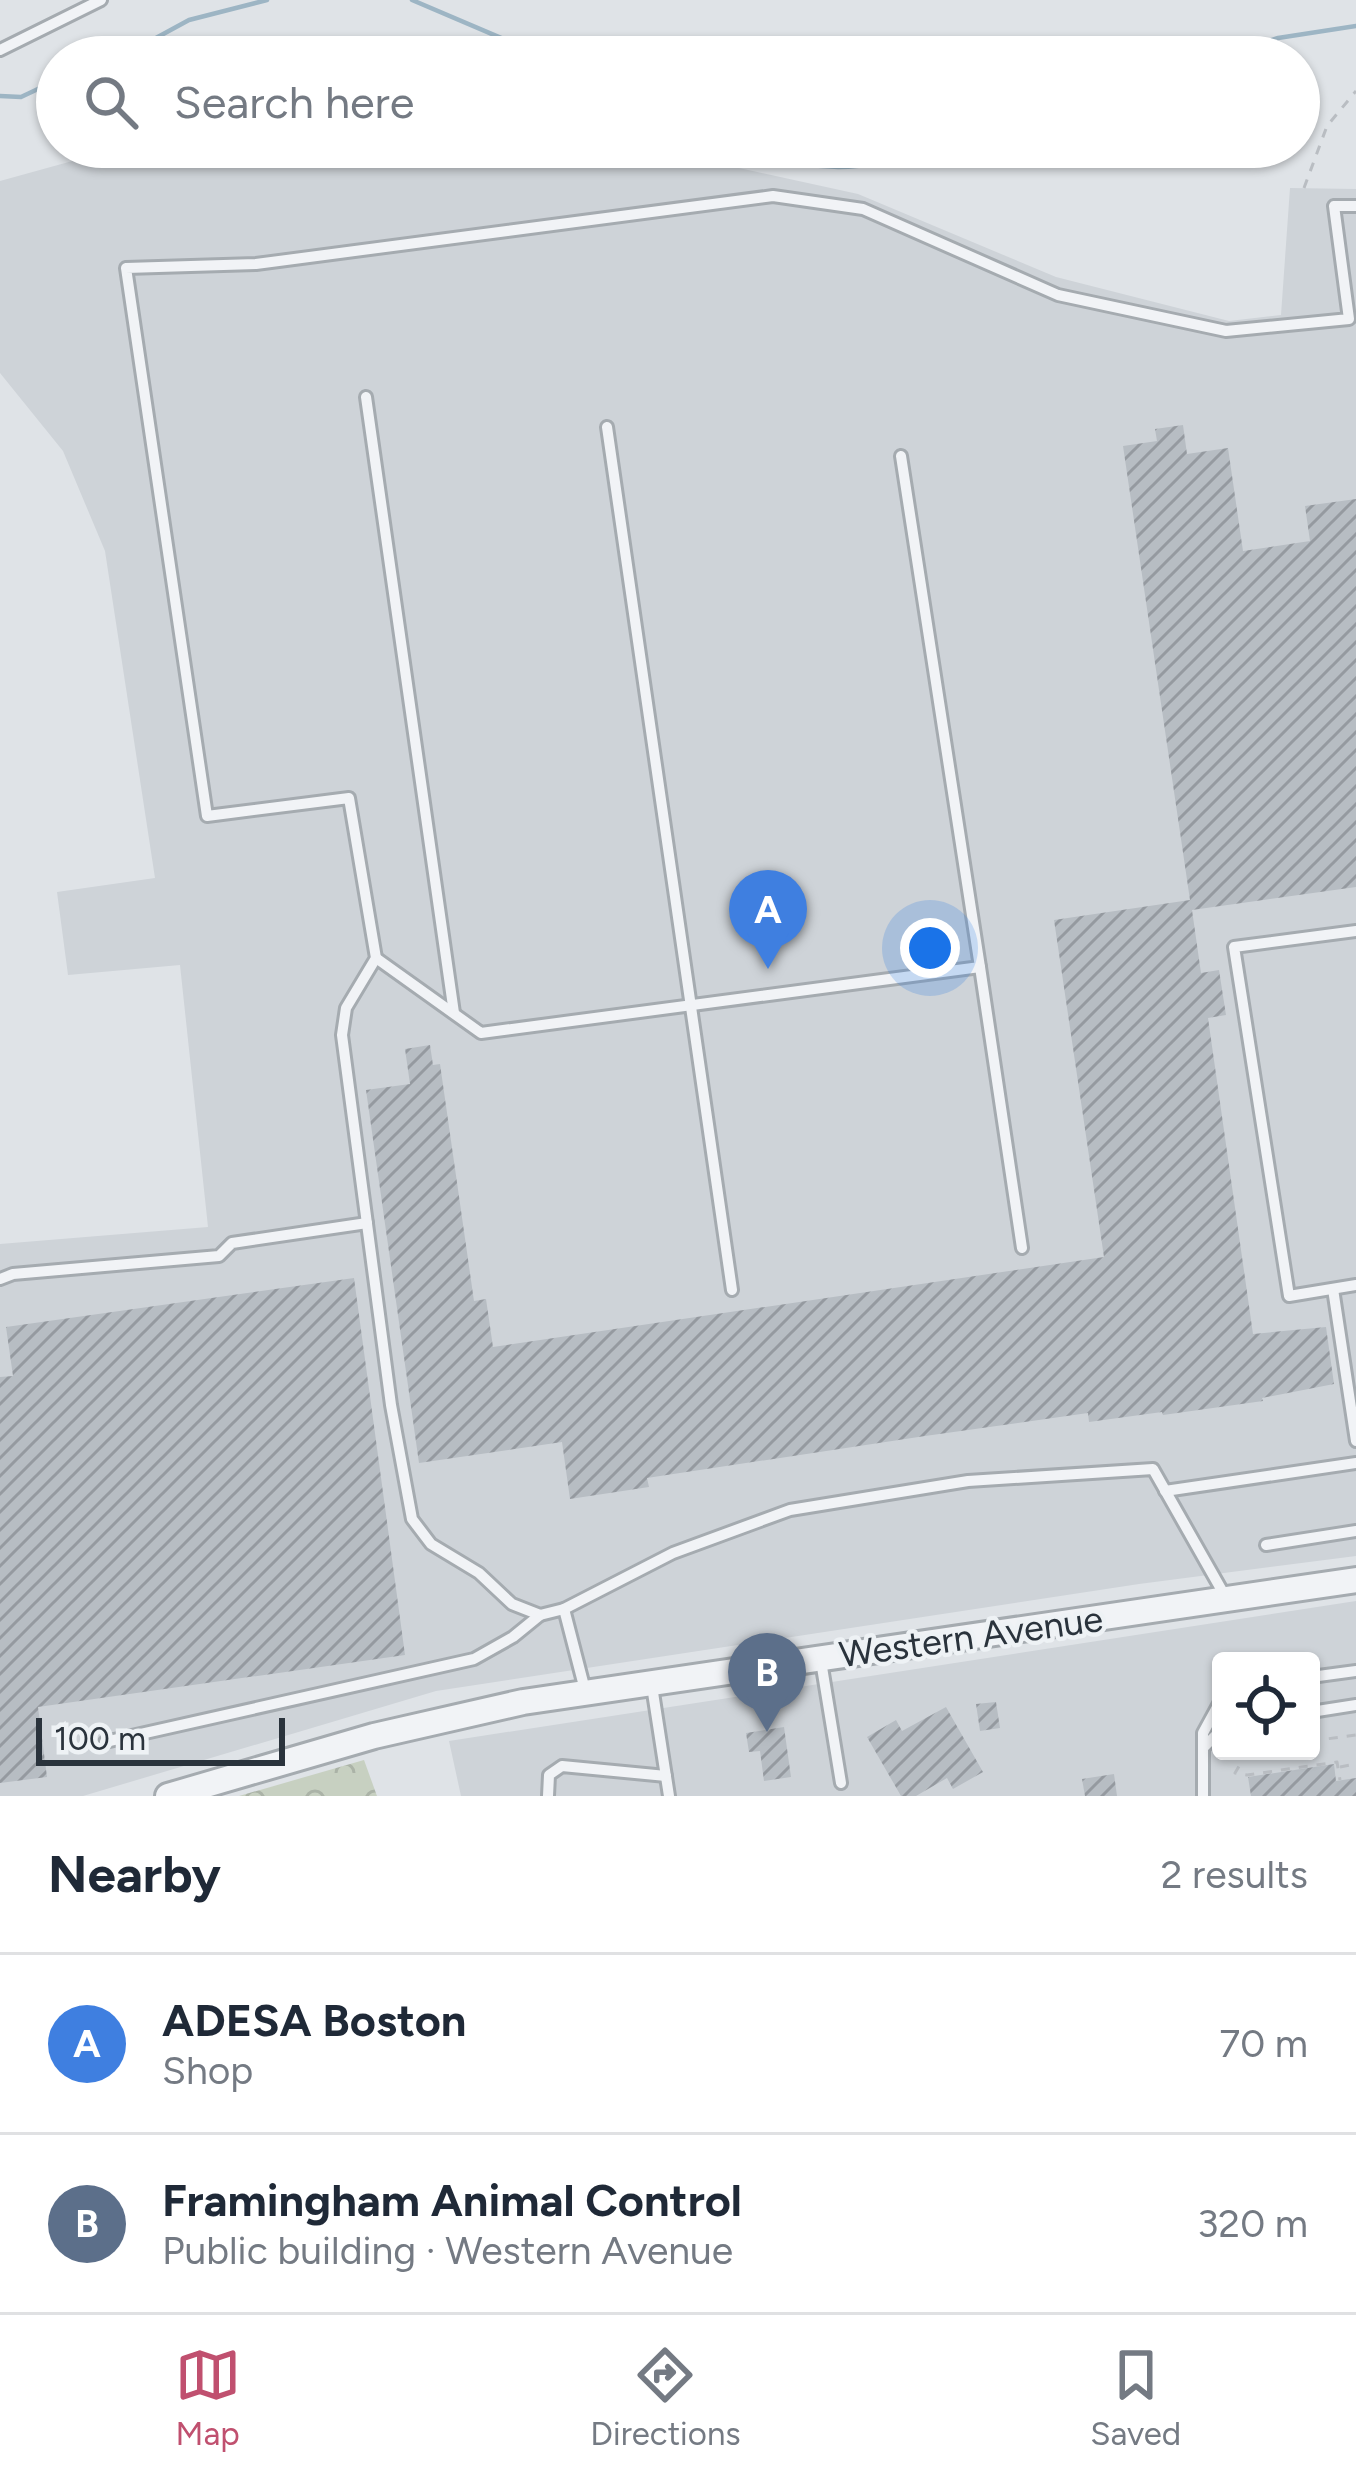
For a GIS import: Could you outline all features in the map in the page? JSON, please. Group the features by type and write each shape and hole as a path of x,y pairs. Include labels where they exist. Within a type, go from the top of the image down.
{"street":[{"name":"Western Avenue","path":"168,1796 374,1736 483,1710 651,1682 720,1685 764,1678 820,1658 1356,1580"}],"lane":[{"path":"0,50 101,0"},
{"path":"540,1615 512,1604 479,1574 431,1544 412,1519 391,1405 342,1035 346,1008 376,958 349,798 207,816 126,268 256,264 773,196 863,209 1058,295 1226,331 1349,319 1334,206 1356,206"},
{"path":"366,397 454,1013"},
{"path":"607,427 732,1290"},
{"path":"901,456 1022,1249"},
{"path":"1356,931 1234,947 1289,1296 1356,1286"},
{"path":"376,958 481,1033 980,967"},
{"path":"0,1279 13,1274 219,1256 232,1243 367,1223"},
{"path":"1333,1289 1356,1441"},
{"path":"1165,1491 1356,1463"},
{"path":"105,1742 474,1659 540,1615 564,1609 673,1553 790,1510 968,1481 1154,1469 1226,1599"},
{"path":"1266,1545 1356,1531"},
{"path":"564,1609 586,1692"},
{"path":"820,1658 841,1783"},
{"path":"1320,1676 1356,1672"},
{"path":"651,1682 670,1796"},
{"path":"1320,1711 1356,1705"},
{"path":"1203,1796 1201,1752 1212,1713"},
{"path":"1201,1752 1212,1735"},
{"path":"548,1796 549,1775 562,1766 666,1776"}],"path":[{"path":"1320,147 1328,126 1356,91"},
{"path":"1304,188 1312,168"},
{"path":"1320,1741 1356,1735"},
{"path":"1243,1760 1235,1773 1337,1762 1340,1780"},
{"path":"1338,1767 1356,1764"}],"shaded area":[{"path":"47,168 739,168 858,194 1056,277 1229,321 1281,315 1290,188 1356,189 1356,1556 1139,1584 436,1691 83,1796 0,1796 0,1244 208,1227 180,965 68,975 57,892 155,878 105,551 63,451 0,373 0,181"},
{"path":"1356,1601 1356,1796 461,1796 449,1741"}],"green space":[{"path":"364,1760 377,1796 239,1796"}],"building":[{"path":"1183,425 1187,454 1228,448 1243,551 1310,541 1305,506 1356,499 1356,887 1192,910 1201,973 1219,970 1226,1015 1208,1018 1253,1334 1326,1327 1334,1384 1263,1401 1163,1415 1089,1422 1088,1413 925,1436 647,1478 649,1487 570,1499 562,1442 419,1463 366,1090 410,1084 405,1049 430,1045 433,1065 440,1064 474,1301 486,1299 493,1347 1104,1257 1054,920 1190,900 1123,446 1157,441 1155,429"},
{"path":"354,1278 405,1655 38,1707 47,1777 0,1783 0,1377 13,1376 6,1327"},
{"path":"996,1702 1000,1728 980,1731 976,1704"},
{"path":"946,1707 983,1772 953,1789 947,1778 916,1796 901,1796 867,1737 896,1720 902,1731"},
{"path":"784,1727 791,1777 764,1781 760,1751 749,1752 746,1733"},
{"path":"1334,1764 1336,1781 1356,1778 1356,1796 1251,1796 1248,1777"},
{"path":"1114,1774 1117,1796 1085,1796 1082,1779"}],"waterway":[{"path":"160,36 189,20 267,0"},
{"path":"412,0 497,36"},
{"path":"1291,36 1356,26"},
{"path":"0,96 21,97 36,90"}],"place":[{"name":"ADESA Boston","path":"768,969"},
{"name":"Framingham Animal Control","path":"767,1732"}]}
